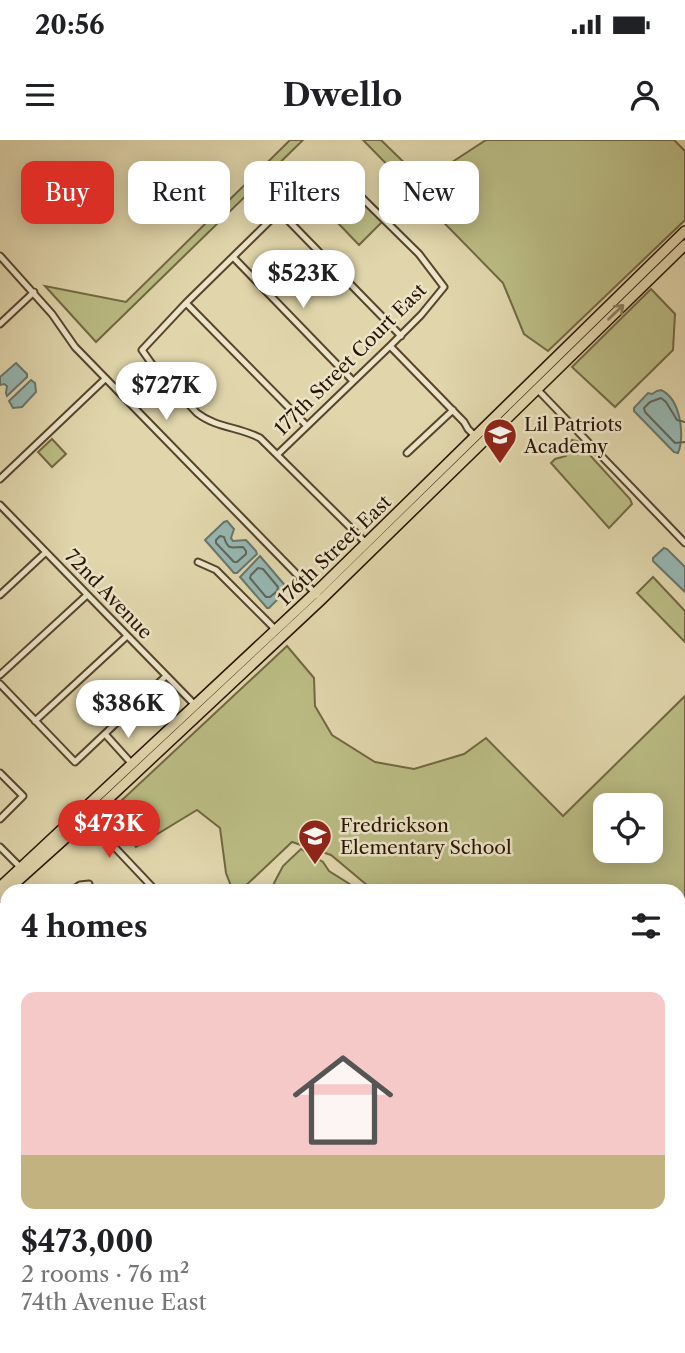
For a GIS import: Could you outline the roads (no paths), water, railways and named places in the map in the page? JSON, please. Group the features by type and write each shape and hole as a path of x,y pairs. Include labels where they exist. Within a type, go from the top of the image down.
{"main road":[{"name":"176th Street East","path":"9,884 20,874 20,868 84,815 132,764 195,705 276,630 318,596 366,543 685,231"},
{"name":"176th Street East","path":"8,884 318,596 685,245"},
{"path":"564,363 583,337 582,332"}],"street":[{"name":"177th Street Court East","path":"278,454 401,336 444,286 419,254 365,201"},
{"path":"267,224 186,303 142,351 154,368 204,419 253,434 278,454 366,543"},
{"path":"292,224 401,336"},
{"path":"0,256 34,292 75,347 318,596"},
{"path":"233,257 354,381"},
{"path":"0,324 34,292"},
{"path":"186,303 307,426"},
{"path":"0,310 7,318"},
{"path":"390,346 476,436"},
{"path":"0,479 105,379"},
{"path":"537,389 685,543"},
{"path":"407,453 453,410"},
{"name":"72nd Avenue","path":"0,505 195,705"},
{"path":"1,591 46,552"},
{"path":"198,562 216,570 276,630"},
{"path":"0,675 87,595"},
{"path":"35,721 127,636"},
{"path":"0,684 75,762 166,676"},
{"path":"105,734 132,764"},
{"path":"0,773 23,796 0,818"},
{"path":"84,815 149,884"},
{"path":"0,846 20,868"}],"water":[{"path":"16,363 27,377 7,396 7,386 0,385 0,377"},
{"path":"31,380 35,383 36,392 22,407 13,408 9,401"},
{"path":"661,390 673,401 680,419 681,438 678,453 634,411 648,393"},
{"path":"227,521 234,529 231,538 233,541 246,540 257,554 237,573 234,573 205,540"},
{"path":"664,548 685,567 685,592 653,561"},
{"path":"260,556 288,589 269,608 240,577"}],"place":[{"name":"Lil Patriots Academy","path":"500,465"},
{"name":"Fredrickson Elementary School","path":"315,866"}]}
